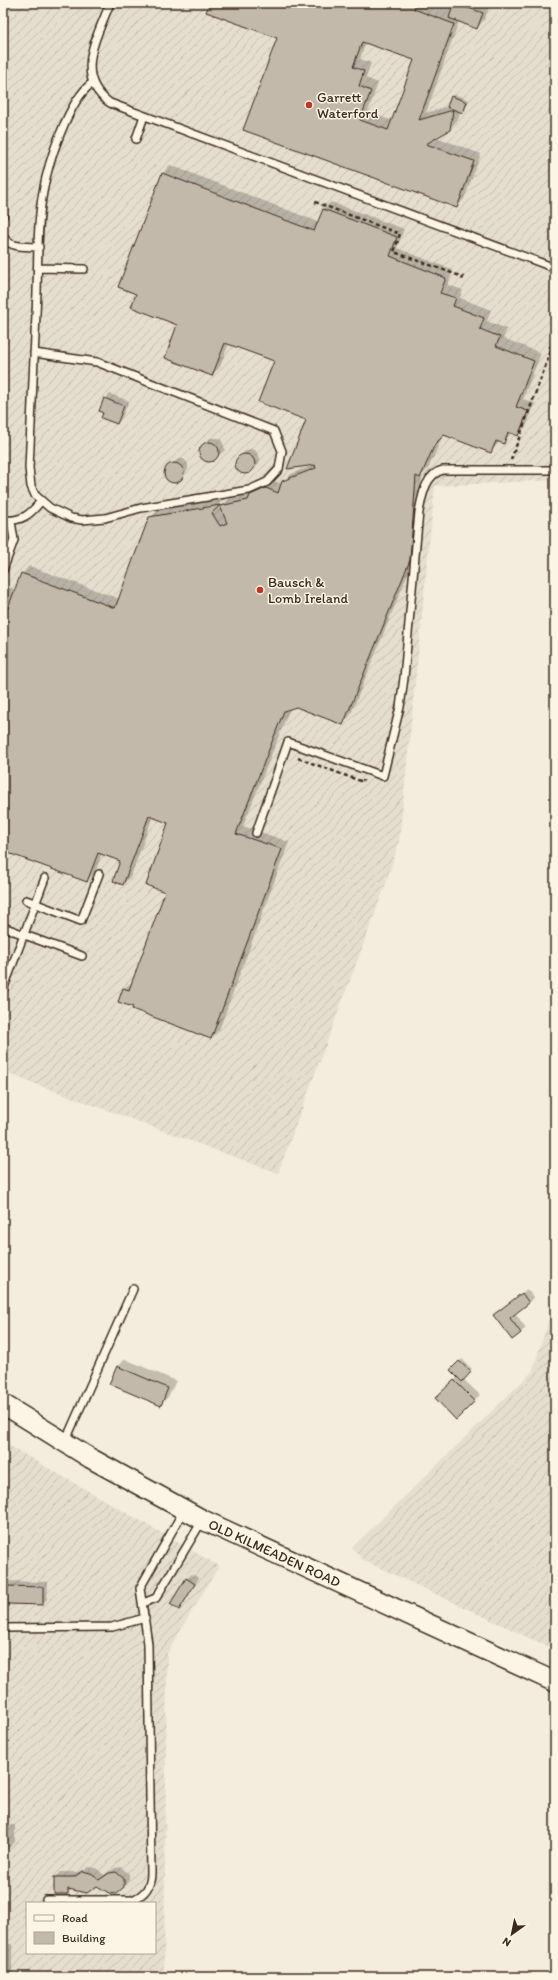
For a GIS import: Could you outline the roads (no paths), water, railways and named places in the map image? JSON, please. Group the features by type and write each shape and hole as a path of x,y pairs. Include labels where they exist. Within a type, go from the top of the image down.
{"street":[{"name":"OLD KILMEADEN ROAD","path":"3,1404 64,1442 203,1520 555,1682"}],"lane":[{"path":"110,3 90,60 92,83 99,94 110,103 555,268"},
{"path":"34,353 97,362 274,431 282,451 279,469 267,482 249,490 141,508 93,519 71,518 55,511 41,501 35,494 30,477 34,353 43,194 52,159 72,107 80,94 92,83"},
{"path":"136,140 144,116"},
{"path":"3,193 3,216"},
{"path":"3,236 5,240 12,245 39,247"},
{"path":"38,268 84,269"},
{"path":"256,833 288,742 384,776 402,695 418,521 426,487 431,477 439,471 555,470"},
{"path":"3,520 11,521 31,514 41,501"},
{"path":"3,570 14,540 11,521"},
{"path":"26,900 81,921 99,874"},
{"path":"3,990 45,878"},
{"path":"3,927 82,956"},
{"path":"64,1442 133,1289"},
{"path":"46,1900 132,1900 143,1895 150,1885 148,1652 146,1618 140,1588 184,1510"},
{"path":"143,1603 156,1598 203,1520"},
{"path":"3,1628 112,1627 146,1618"}],"place":[{"name":"Garrett Waterford","path":"309,105"},
{"name":"Bausch & Lomb Ireland","path":"260,590"}]}
